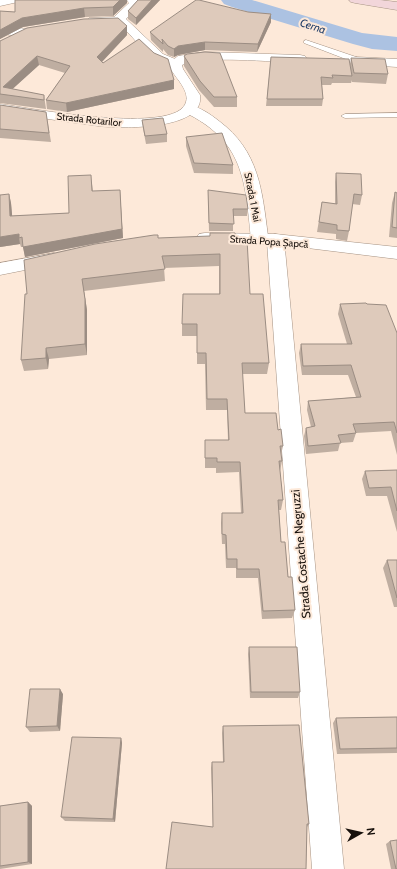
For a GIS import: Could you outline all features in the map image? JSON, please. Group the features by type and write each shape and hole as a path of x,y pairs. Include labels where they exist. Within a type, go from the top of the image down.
{"main road":[{"path":"355,0 397,6"}],"street":[{"path":"0,3 14,0"},
{"path":"117,21 133,7 135,3 133,0"},
{"path":"84,22 117,21 127,25 158,57 176,64"},
{"path":"0,30 30,31 7,42"},
{"path":"176,64 183,59 205,56 397,63"},
{"path":"176,64 177,71 194,100 189,110"},
{"name":"Strada Rotarilor","path":"0,108 95,122 127,123 167,120 179,116 189,110"},
{"name":"Strada 1 Mai","path":"189,110 203,115 214,124 229,138 245,160 268,239"},
{"name":"Strada Popa Șapcă","path":"189,238 268,239 397,253"},
{"name":"Strada Costache Negruzzi","path":"268,239 328,869"},
{"path":"0,269 70,255"}],"lane":[{"path":"306,42 359,62"},
{"path":"346,116 397,115"}],"building":[{"path":"15,0 120,0 113,7 84,8 22,18 0,30 0,11 15,12"},
{"path":"138,0 152,0 136,18 128,11"},
{"path":"196,0 248,12 271,14 258,44 205,42 178,46 174,49 168,46 162,39 163,44 150,32"},
{"path":"118,18 127,26 97,57 103,63 139,39 154,53 168,59 174,80 66,103 46,100 70,66 37,56 3,87 44,95 44,100 0,94 0,41 27,28 84,19"},
{"path":"205,52 220,53 237,97 214,97 200,81 184,56 187,54"},
{"path":"271,57 349,59 352,76 332,75 333,78 321,77 323,99 267,99"},
{"path":"351,58 385,59 388,74 354,73"},
{"path":"0,105 46,112 49,133 0,129"},
{"path":"163,118 167,134 145,136 142,120"},
{"path":"222,133 233,165 194,163 186,137"},
{"path":"336,173 361,174 362,195 354,194 349,231 337,230 337,225 319,222 322,202 337,204"},
{"path":"91,175 92,191 120,190 122,229 23,247 22,237 19,238 19,234 0,237 0,195 9,194 10,216 69,213 68,176"},
{"path":"208,190 246,195 248,209 233,209 234,224 209,223"},
{"path":"395,192 397,193 397,228 392,227"},
{"path":"210,233 235,233 235,239 247,239 250,294 263,294 269,363 242,363 245,413 276,413 278,430 281,429 283,446 280,446 282,461 279,461 283,500 278,500 281,542 285,542 288,577 292,577 295,610 263,611 259,569 237,569 237,559 227,559 226,535 222,534 222,513 243,513 240,462 217,462 217,458 205,458 205,440 229,440 227,399 207,399 206,353 197,353 197,324 182,324 183,294 220,294 220,254 162,256 165,269 82,279 85,299 85,344 46,348 46,358 21,360 25,294 27,294 24,260 95,244 154,235 158,235 158,238 210,236"},
{"path":"366,303 386,305 397,333 397,433 394,422 353,424 356,433 338,435 341,443 308,446 306,428 315,426 308,401 361,397 351,365 303,366 301,344 352,344 340,304"},
{"path":"397,470 397,511 391,487 369,488 365,471"},
{"path":"387,560 397,560 397,598"},
{"path":"249,647 297,647 300,692 251,692"},
{"path":"30,689 60,689 57,726 26,727"},
{"path":"397,717 397,748 340,749 336,718"},
{"path":"299,725 309,824 307,824 306,869 166,869 172,822 213,827 212,762 224,762 223,726"},
{"path":"72,737 121,738 113,819 61,817"},
{"path":"28,802 28,862 0,866 0,806"},
{"path":"397,840 397,869 396,869 390,841"}],"waterway":[{"name":"Cerna","path":"231,0 337,33 372,42 397,44"}]}
